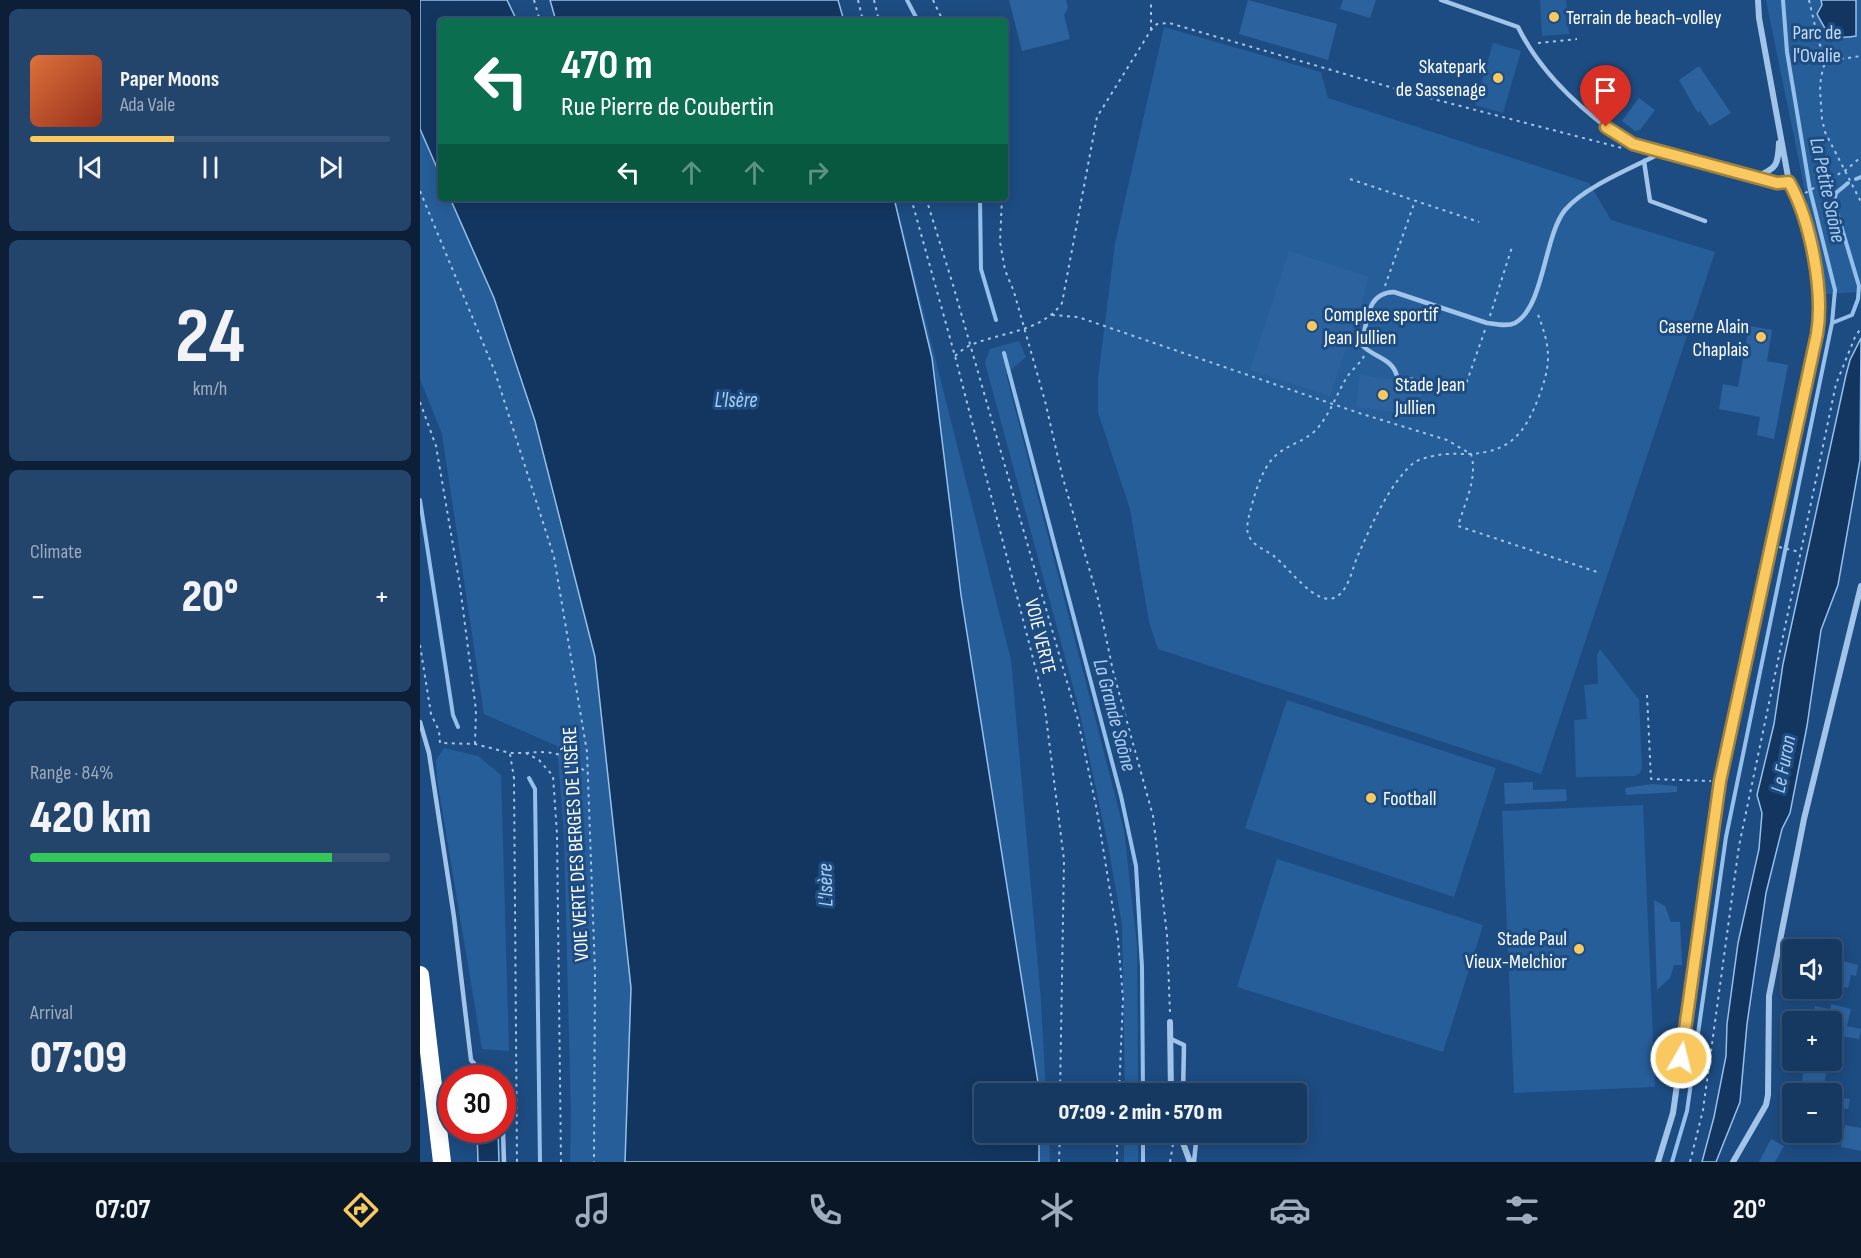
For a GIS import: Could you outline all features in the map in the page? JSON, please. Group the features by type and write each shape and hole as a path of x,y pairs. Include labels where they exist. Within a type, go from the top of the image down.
{"highway":[{"path":"420,975 442,1162"}],"street":[{"path":"1658,1162 1673,1113 1720,781 1820,318 1817,271 1800,207 1789,182 1759,18 1758,0"},
{"path":"1606,127 1633,144 1660,153 1777,183 1789,182"},
{"path":"1755,177 1770,172 1778,162 1780,135"},
{"path":"1733,1162 1766,1106 1769,996 1804,819 1861,586"},
{"path":"1170,1022 1171,1083"},
{"path":"1184,1143 1192,1162"}],"lane":[{"path":"1441,0 1518,27 1530,47 1572,98 1606,127"},
{"path":"1397,376 1395,368 1388,361 1366,350 1362,342 1372,301 1383,292 1394,292 1487,323 1500,325 1514,323 1525,314 1533,301 1554,232 1564,211 1581,196 1660,153"},
{"path":"1644,161 1650,201 1705,221"},
{"path":"420,722 429,753 454,917 471,1060 475,1065"},
{"path":"1171,1039 1184,1045 1183,1083"},
{"path":"503,1143 504,1162"},
{"path":"1192,1162 1195,1143"}],"path":[{"path":"534,0 539,18"},
{"path":"858,0 862,18"},
{"path":"874,0 878,18"},
{"path":"933,0 942,18"},
{"path":"1151,0 1151,30"},
{"path":"1809,0 1826,58 1820,90 1825,132 1861,202"},
{"path":"955,356 969,345 1024,328 1052,315 1062,303 1097,117 1157,24 1169,23 1414,94 1624,149"},
{"path":"1530,47 1539,41 1577,39"},
{"path":"1826,58 1834,60 1861,56"},
{"path":"1802,194 1846,170 1861,157"},
{"path":"1350,179 1479,222"},
{"name":"VOIE VERTE DES BERGES DE L'ISÈRE","path":"420,191 495,372 555,557 587,752 595,972 594,1162"},
{"name":"VOIE VERTE","path":"912,201 955,356 1044,701 1064,860 1060,1083"},
{"path":"927,201 1078,720 1097,811 1118,940 1123,998 1119,1083"},
{"path":"1002,201 1000,242 1005,270 1014,292 1045,400 1062,475 1098,599 1113,671 1153,816 1167,935 1170,1022"},
{"path":"1383,292 1415,201"},
{"path":"1397,376 1465,387 1512,247"},
{"path":"1366,350 1324,419 1310,435 1278,452 1271,460 1258,487 1247,528 1250,538 1271,553 1303,585 1322,598 1328,599 1337,597 1348,582 1371,526 1388,495 1409,467 1419,459 1440,454 1488,452 1504,446 1520,434 1532,414 1544,384 1550,357 1546,334 1533,301"},
{"path":"1052,315 1078,317 1447,440 1472,454 1475,465 1473,480 1458,526 1600,573"},
{"path":"1690,1162 1703,1110 1739,846 1836,384 1855,337 1861,328"},
{"path":"420,402 436,446 460,586 476,710 475,744"},
{"path":"1777,547 1800,552"},
{"path":"420,645 431,714 439,731 440,743 475,744 510,753 548,751 573,761 588,774"},
{"path":"1647,695 1652,779 1720,781"},
{"path":"510,753 514,778 517,1162"},
{"path":"526,753 539,760 553,776 557,834 561,1162"},
{"path":"1059,1162 1060,1143"},
{"path":"1117,1143 1117,1162"},
{"path":"1170,1162 1174,1143"}],"green space":[{"name":"Terrain de beach-volley","path":"1540,0 1566,0 1569,34 1542,36"},
{"name":"Parc de l'Ovalie","path":"1766,0 1861,0 1861,292 1826,294"},
{"name":"Stade Jean Jullien","path":"1164,27 1321,72 1328,98 1589,183 1611,220 1715,252 1541,774 1158,649 1149,622 1130,509 1098,412 1098,378 1115,244"},
{"name":"Skatepark de Sassenage","path":"1493,43 1521,51 1503,113 1475,105"},
{"path":"420,129 438,170 438,201 451,201 494,298 535,421 595,657 631,988 661,1162 570,1162 564,833 557,746 484,714 442,434 420,379"},
{"path":"888,201 896,201 1011,660 1041,1001 1045,1083 1007,1083"},
{"path":"1019,341 1026,357 1006,374 1124,830 1137,946 1138,1083 1125,1083 1122,924 1107,840 1078,705 985,363 990,349"},
{"path":"1600,649 1639,700 1642,768 1635,776 1576,777 1574,720 1587,719 1584,685 1598,684 1597,655"},
{"name":"Football","path":"1287,700 1496,768 1454,897 1245,828"},
{"path":"444,748 478,756 501,775 509,1051 482,1049 437,779 436,760"},
{"name":"Stade Paul Vieux-Melchior","path":"1643,805 1655,1087 1514,1093 1502,811"},
{"path":"1277,859 1483,925 1443,1052 1237,987"},
{"path":"1009,1143 1049,1143 1050,1162 1010,1162"},
{"path":"1124,1143 1138,1143 1138,1162 1124,1162"}],"water":[{"path":"420,0 507,0 516,18 438,18 438,170 420,129"},
{"path":"550,0 838,0 843,18 555,18"},
{"path":"1821,0 1856,0 1856,36 1835,37 1828,32 1817,14 1822,5"},
{"name":"L'Isère","path":"451,201 895,201 932,358 961,595 1038,1083 974,1083 974,1143 1039,1143 1039,1162 625,1162 631,988 595,657 535,421 494,298"},
{"name":"Le Furon","path":"1861,338 1860,460 1838,585 1821,630 1807,726 1790,813 1782,829 1766,893 1747,1024 1740,1102 1716,1162 1702,1162 1726,1056 1727,1024 1738,943 1759,849 1762,813 1757,795 1774,724 1783,664 1846,375 1850,360"},
{"path":"477,1143 498,1143 499,1162 478,1162"}],"building":[{"path":"1009,0 1066,0 1068,8 1064,15 1070,39 1022,51"},
{"path":"1248,0 1337,24 1328,60 1239,34"},
{"path":"1343,0 1376,0 1370,18 1340,9"},
{"path":"1699,66 1731,113 1710,126 1700,111 1698,113 1679,80"},
{"path":"1639,98 1655,110 1640,130 1635,131 1622,121"},
{"name":"Complexe sportif Jean Jullien","path":"1289,251 1369,277 1362,300 1364,314 1355,318 1360,328 1350,336 1330,396 1250,370"},
{"path":"1749,326 1772,330 1767,361 1788,365 1774,439 1757,435 1760,417 1719,409 1723,384 1738,387"},
{"path":"1360,375 1423,384 1418,415 1356,407"},
{"path":"1533,782 1533,790 1566,789 1567,801 1505,804 1504,783"},
{"path":"1652,784 1677,786 1677,792 1626,795 1625,788"},
{"path":"1654,900 1665,906 1671,922 1680,922 1682,965 1674,965 1670,978 1657,990"},
{"path":"1843,961 1858,965 1856,976 1851,975 1848,988 1842,986"},
{"path":"1831,1004 1851,1009 1847,1026 1861,1029 1859,1039 1842,1036 1842,1011 1814,1011 1815,1006 1830,1009"},
{"path":"1804,1071 1827,1071 1824,1083 1802,1083"},
{"path":"1842,1098 1850,1099 1848,1109 1842,1108"},
{"path":"1845,1125 1861,1128 1861,1151 1841,1147"},
{"path":"1771,1139 1784,1146 1775,1162 1759,1162"}],"waterway":[{"name":"La Grande Saône","path":"907,0 916,18"},
{"name":"La Petite Saône","path":"1672,1162 1687,1111 1726,837 1832,323 1835,290 1810,190 1787,52 1783,0"},
{"path":"1856,179 1861,177"},
{"path":"1832,323 1852,315 1858,299 1859,286 1834,202 1836,193 1848,183"},
{"name":"La Grande Saône","path":"980,201 981,269 996,320"},
{"name":"La Grande Saône","path":"1004,353 1121,796 1136,866 1142,967 1143,1083"},
{"path":"420,500 453,715 458,727"},
{"path":"529,778 535,789 540,1162"},
{"name":"La Grande Saône","path":"1143,1143 1143,1162"}],"place":[{"name":"Terrain de beach-volley","path":"1554,17"},
{"name":"Skatepark de Sassenage","path":"1498,78"},
{"name":"Complexe sportif Jean Jullien","path":"1312,326"},
{"name":"Caserne Alain Chaplais","path":"1761,337"},
{"name":"Stade Jean Jullien","path":"1383,395"},
{"name":"Football","path":"1371,798"},
{"name":"Stade Paul Vieux-Melchior","path":"1579,949"}],"route":[{"path":"1606,127 1633,144 1660,153 1777,183 1789,182 1800,207 1817,271 1820,298 1817,334 1720,781 1681,1058"}]}
